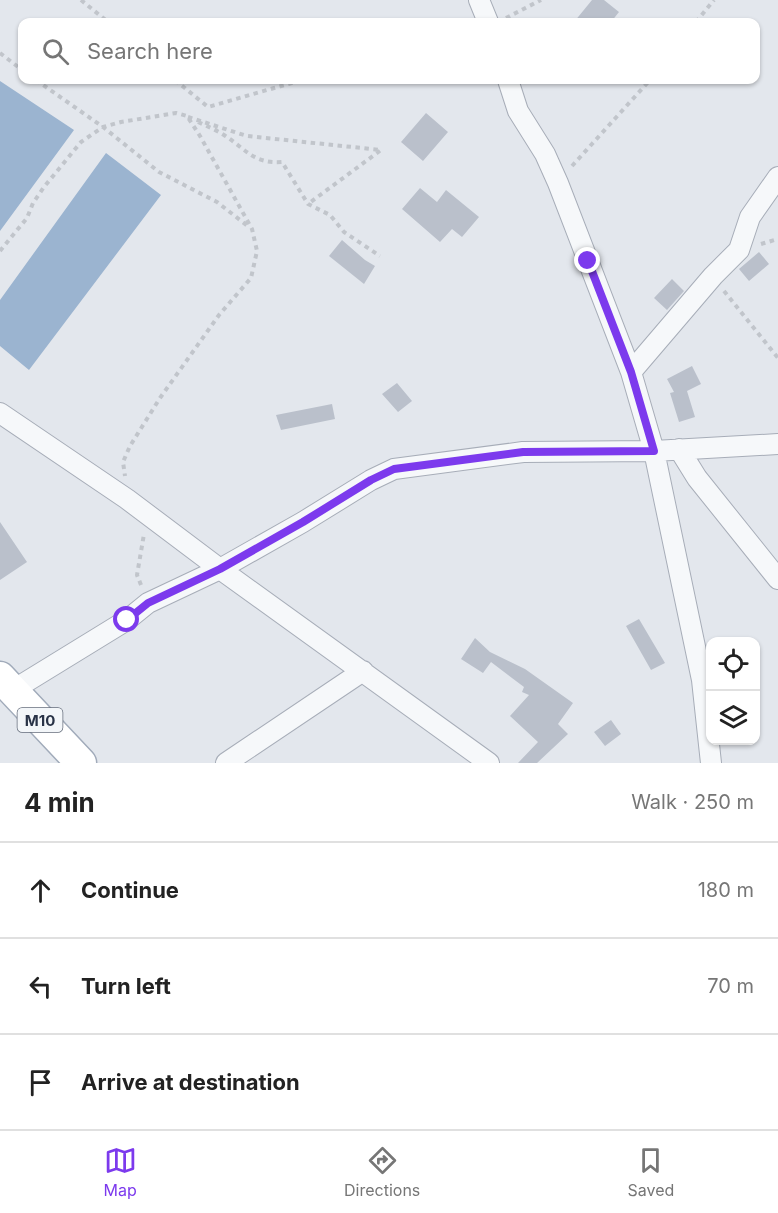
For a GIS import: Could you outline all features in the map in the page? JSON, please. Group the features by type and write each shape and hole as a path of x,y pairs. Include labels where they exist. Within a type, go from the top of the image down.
{"main road":[{"name":"M10","path":"6,684 81,763"}],"street":[{"path":"479,0 486,18"},
{"path":"509,84 518,111 545,154 558,183 631,372 654,451 702,680 711,763"},
{"path":"631,372 738,250 750,217 778,177"},
{"path":"0,413 138,507 489,763"},
{"path":"6,684 127,620 148,603 220,569 371,480 394,469 523,452 654,451 778,444"},
{"path":"679,449 697,478 778,579"},
{"path":"226,763 363,671"}],"path":[{"path":"81,0 103,18"},
{"path":"505,18 541,0"},
{"path":"699,18 714,0"},
{"path":"0,53 18,67"},
{"path":"42,84 104,127 159,172 217,202 252,230"},
{"path":"180,84 208,107 288,84"},
{"path":"558,183 646,84"},
{"path":"0,251 27,218 33,202 44,187 81,142 104,127 176,113 248,136 381,150 308,204"},
{"path":"187,116 224,135 255,159 270,163 282,162 308,204 330,215 344,232 380,256"},
{"path":"148,603 137,575 144,531 138,507 126,485 123,462 142,426 167,389 219,315 251,278 257,251 252,230 187,116"},
{"path":"713,276 778,358"}],"water":[{"path":"0,81 74,130 0,231"},
{"path":"106,153 161,195 29,370 0,346 0,300"}],"building":[{"path":"592,0 604,0 619,12 614,18 577,18"},
{"path":"426,113 448,132 423,161 401,142"},
{"path":"420,188 437,202 446,190 479,217 462,237 452,229 440,242 402,209"},
{"path":"342,240 375,266 364,284 329,256"},
{"path":"759,252 769,264 749,281 739,269"},
{"path":"672,279 684,291 667,310 654,298"},
{"path":"692,366 701,384 687,391 695,417 679,422 670,393 674,392 667,379"},
{"path":"397,383 412,401 398,412 382,394"},
{"path":"332,404 335,419 281,430 276,415"},
{"path":"0,522 27,562 0,580"},
{"path":"639,619 665,663 651,670 626,626"},
{"path":"475,638 490,652 525,669 573,703 558,724 568,734 537,763 518,763 538,742 510,716 529,695 522,692 524,687 491,662 483,673 461,659"},
{"path":"611,720 621,734 605,746 594,732"}],"route":[{"path":"127,620 148,603 220,569 371,480 394,469 523,452 654,451 631,372 588,261"}]}
